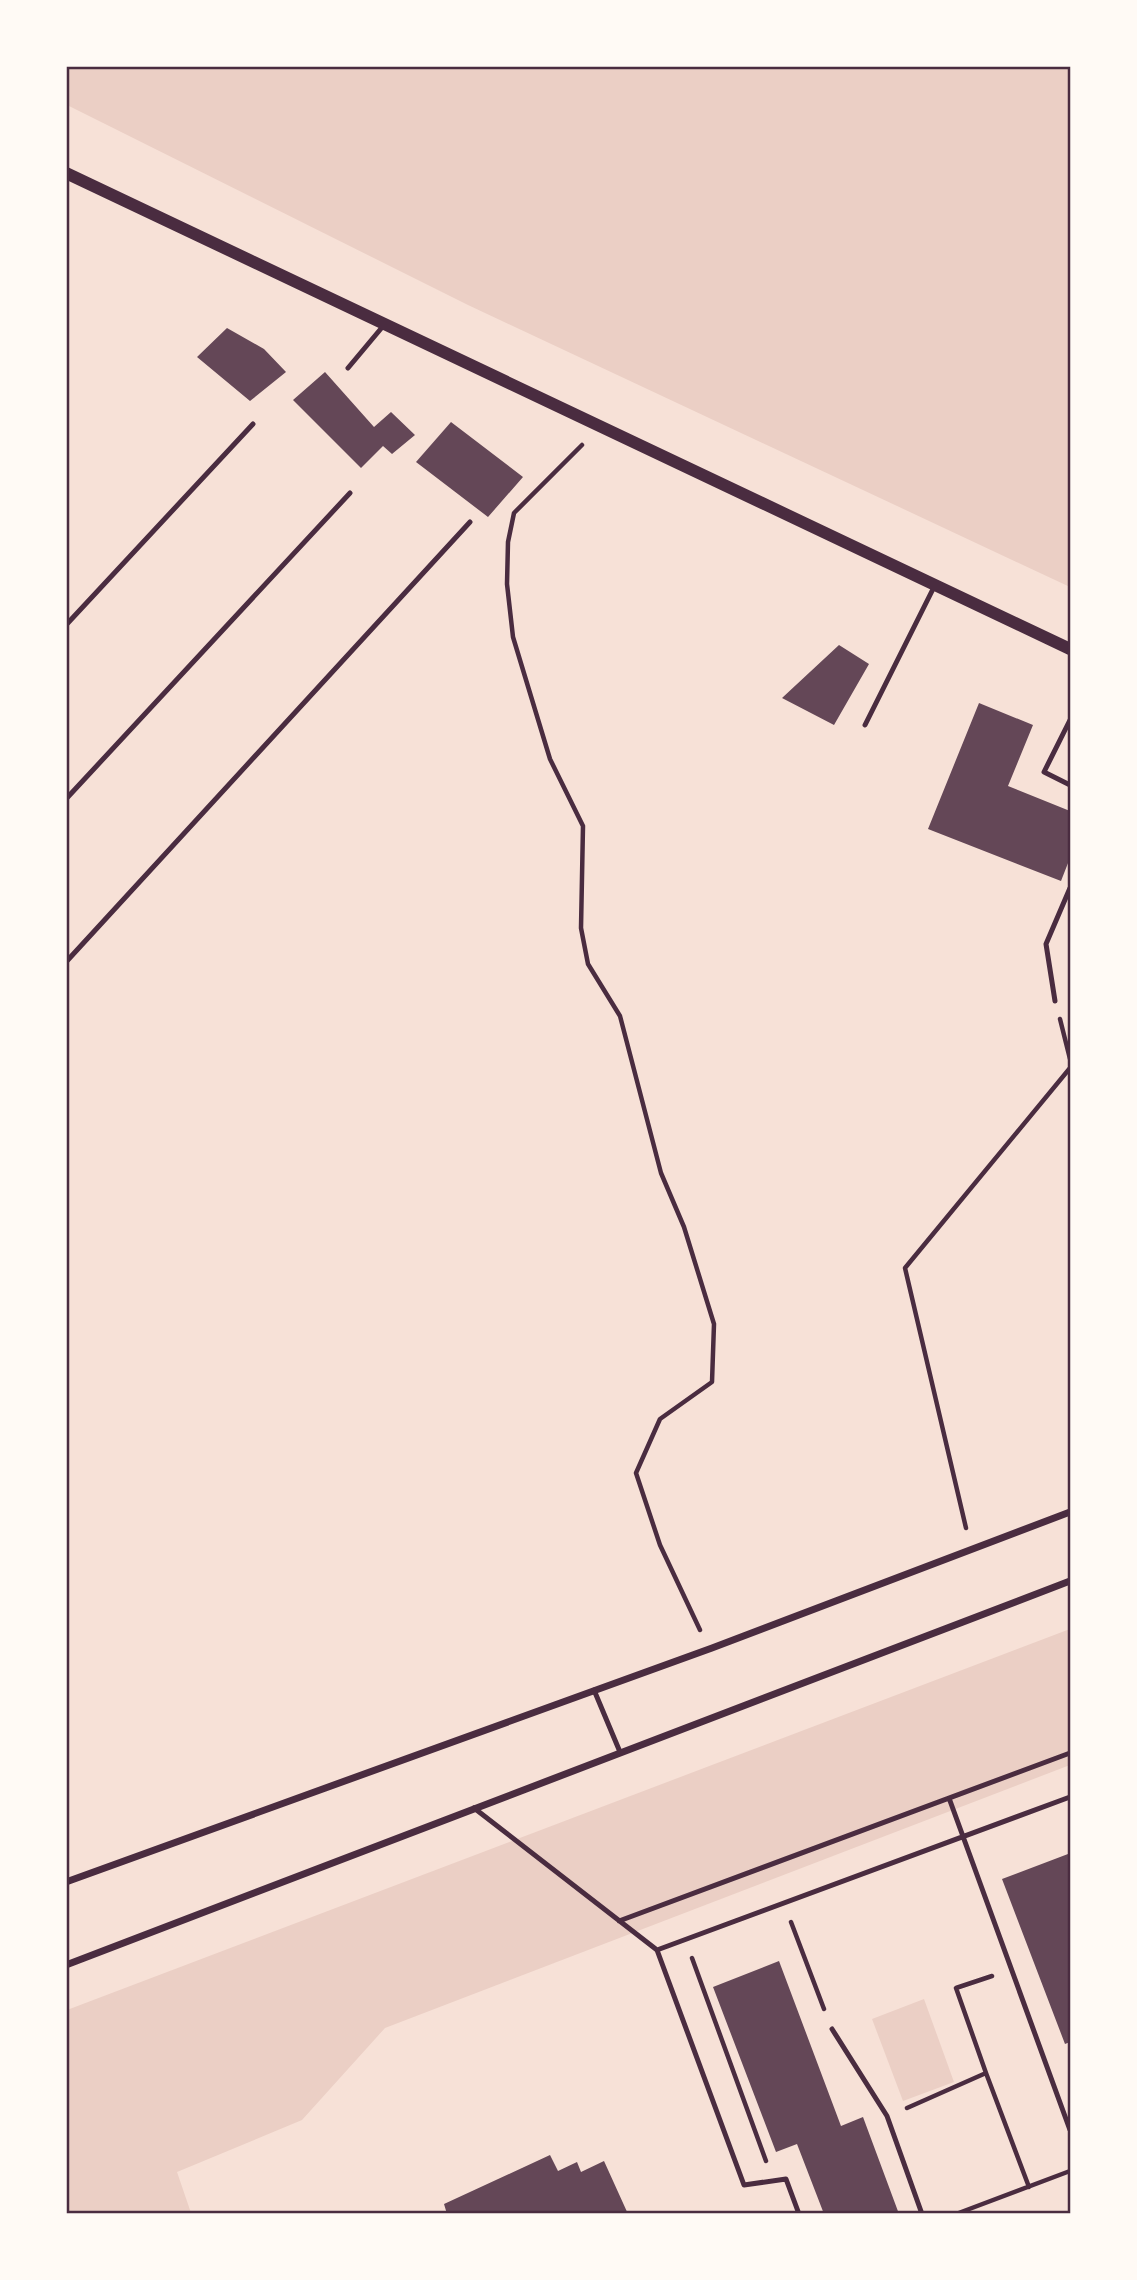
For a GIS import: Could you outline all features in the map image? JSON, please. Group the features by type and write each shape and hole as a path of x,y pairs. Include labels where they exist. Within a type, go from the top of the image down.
{"street":[{"path":"66,173 1070,649"},
{"path":"66,1882 712,1648 1070,1511"},
{"path":"66,1965 1070,1581"}],"lane":[{"path":"348,368 385,323"},
{"path":"66,625 253,424"},
{"path":"66,799 350,493"},
{"path":"66,962 470,522"},
{"path":"865,725 936,584"},
{"path":"1070,720 1044,772 1070,785"},
{"path":"1055,1001 1046,944 1070,888"},
{"path":"594,1690 620,1752"},
{"path":"619,1921 1070,1754"},
{"path":"657,1950 1070,1797"},
{"path":"949,1798 1070,2130"},
{"path":"474,1808 657,1950 744,2185 786,2179 799,2214"},
{"path":"832,2029 887,2116 922,2214"}],"path":[{"path":"603,426 514,513 508,542 507,584 513,637 550,759 583,826 581,928 588,964 620,1017 661,1173 684,1227 714,1324 712,1382 660,1419 636,1473 660,1545 699,1628 712,1648"},
{"path":"1055,1001 1070,1059"},
{"path":"971,1549 905,1268 1070,1068"},
{"path":"784,1903 832,2029"},
{"path":"685,1940 767,2162"},
{"path":"1012,1969 956,1988 1029,2187"},
{"path":"887,2116 986,2073"},
{"path":"956,2214 1070,2171"}],"shaded area":[{"path":"66,67 1070,67 1070,587 468,305 67,105"},
{"path":"1070,1629 1070,1765 385,2028 302,2120 177,2172 191,2213 67,2214 67,2010"},
{"path":"924,1999 954,2082 903,2101 872,2019"}],"building":[{"path":"227,328 264,349 286,372 250,401 197,357"},
{"path":"325,372 374,427 391,412 415,435 392,454 383,446 361,468 293,400"},
{"path":"451,422 523,477 488,517 416,462"},
{"path":"839,645 869,664 834,725 782,698"},
{"path":"979,703 1033,725 1008,786 1070,811 1070,858 1061,881 928,829"},
{"path":"1068,1854 1070,2042 1065,2044 1002,1879"},
{"path":"779,1961 841,2126 863,2117 899,2214 824,2214 797,2144 776,2152 713,1987"},
{"path":"550,2155 558,2171 577,2162 581,2172 604,2161 628,2214 447,2214 444,2204"}]}
